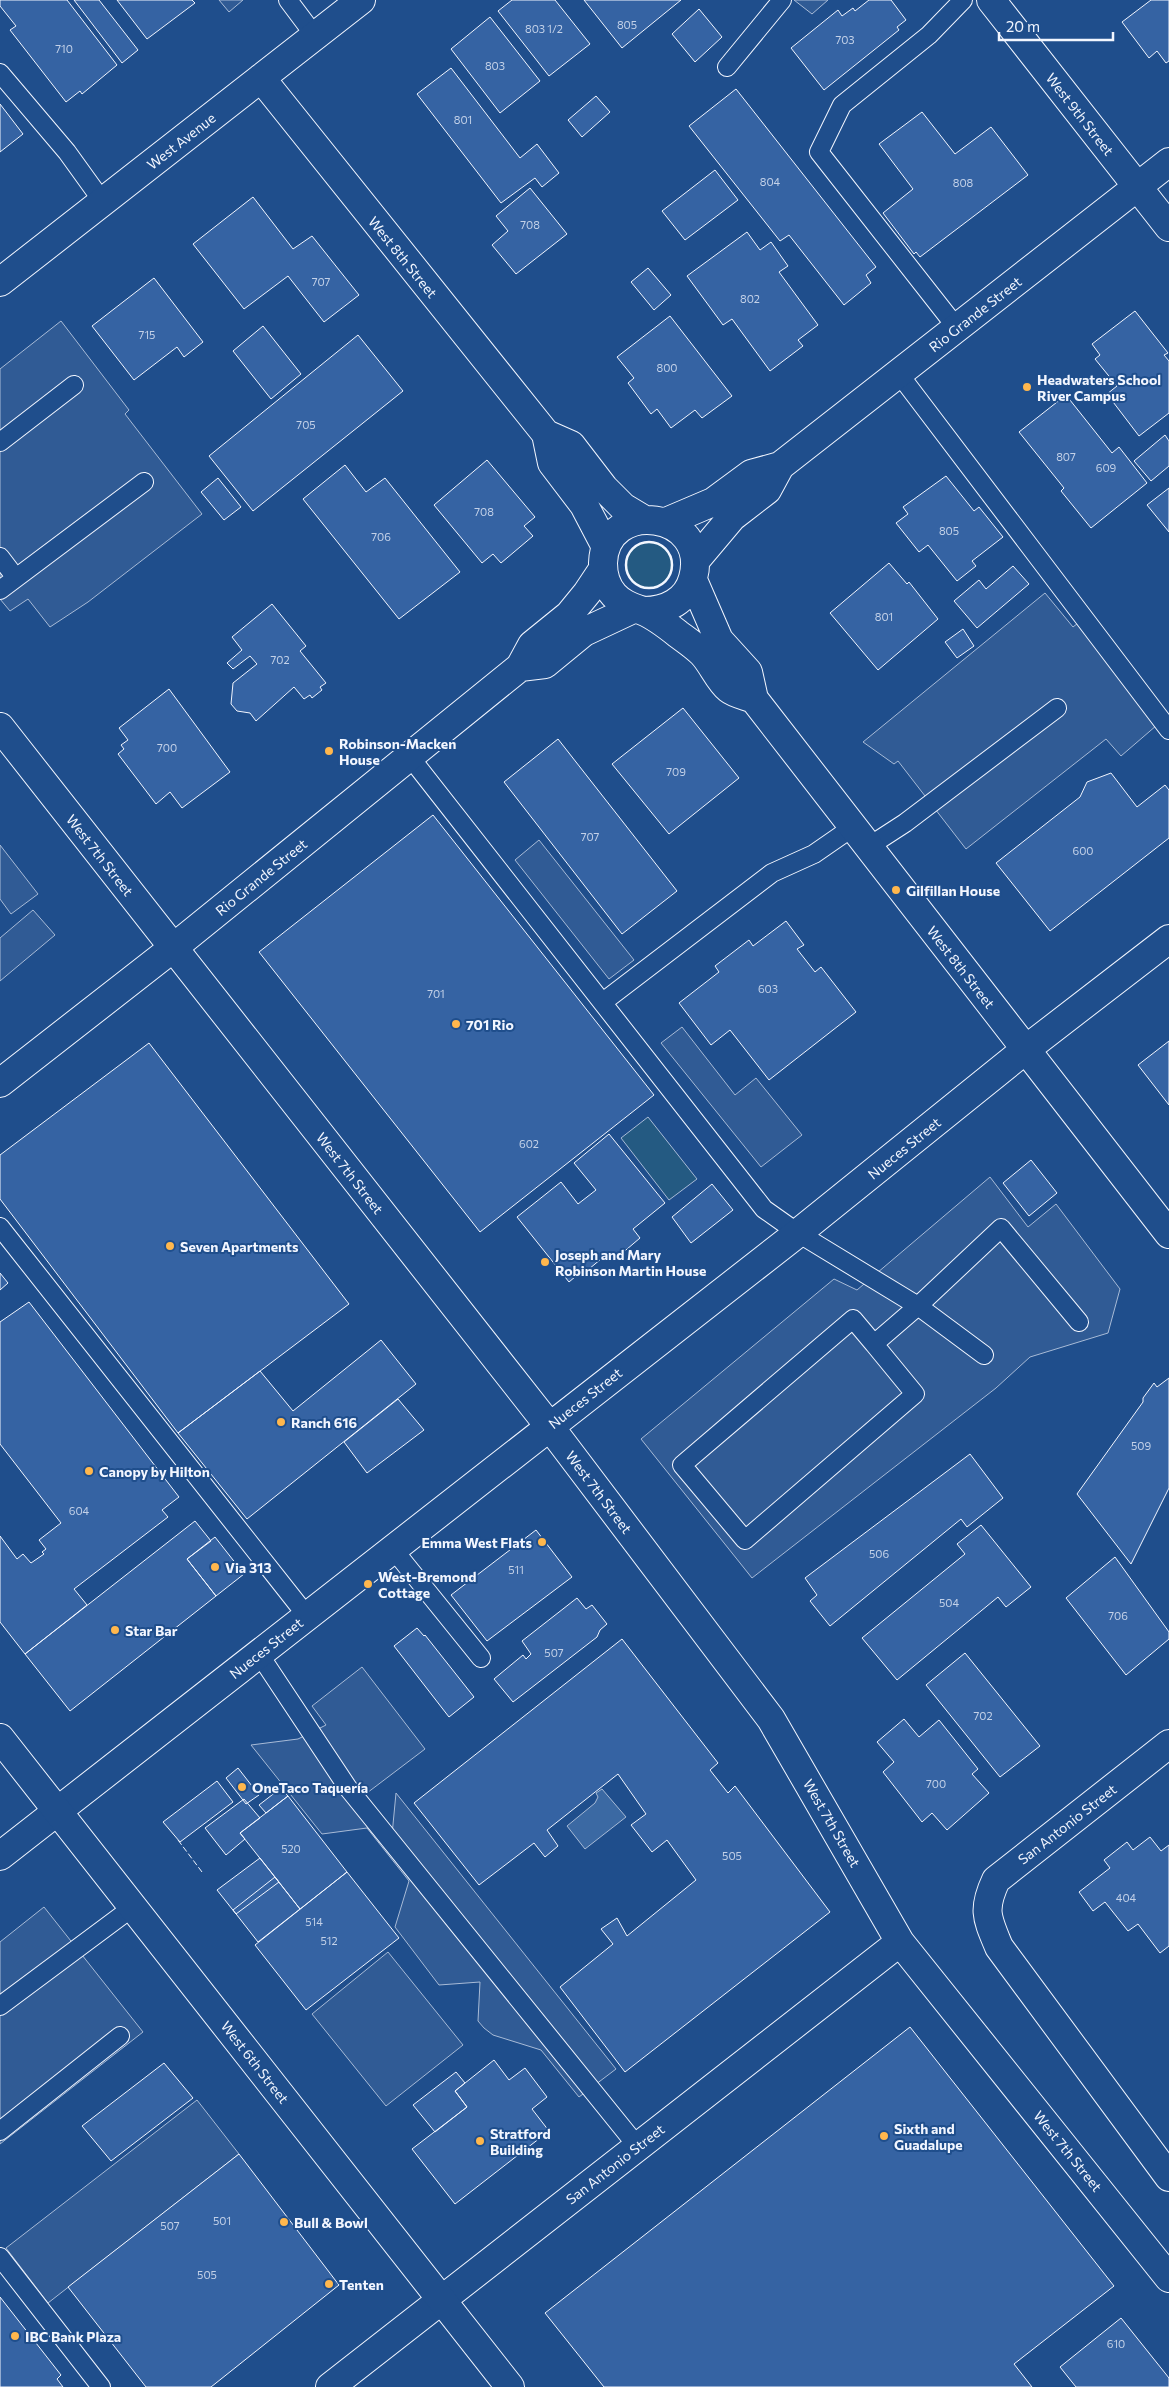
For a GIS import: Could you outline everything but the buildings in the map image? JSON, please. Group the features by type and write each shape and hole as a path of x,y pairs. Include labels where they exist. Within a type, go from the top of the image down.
{"street":[{"name":"West Avenue","path":"0,282 361,0"},
{"name":"West 9th Street","path":"991,0 1169,227"},
{"name":"West 8th Street","path":"261,78 546,434 552,463 584,505 605,558"},
{"name":"Rio Grande Street","path":"655,521 713,502 751,474 780,466 1169,162"},
{"name":"West 8th Street","path":"546,434 571,445 604,488 623,507 655,521"},
{"name":"Rio Grande Street","path":"694,571 732,517 767,490 780,466"},
{"path":"520,667 545,664 584,632 638,610 664,609 673,605 688,590 694,571 692,548 686,537 655,521 631,522 612,537 605,558 606,581 612,593 621,602 638,610 702,653 730,690 754,699"},
{"name":"Rio Grande Street","path":"0,1083 173,948 520,667 532,645 569,615 587,593 605,558"},
{"name":"West 8th Street","path":"694,571 719,640 748,672 754,699 1169,1234"},
{"name":"West 7th Street","path":"0,727 550,1426 771,1719 900,1942 1169,2278"},
{"name":"Nueces Street","path":"0,1856 798,1233 1025,1050 1169,939"},
{"name":"West 6th Street","path":"0,1738 510,2387"},
{"name":"San Antonio Street","path":"1169,1744 996,1880 988,1898 987,1917 999,1947 1169,2178"},
{"name":"San Antonio Street","path":"330,2387 900,1942"}],"lane":[{"path":"288,0 315,36"},
{"path":"727,67 782,0"},
{"path":"957,328 819,152 842,105 929,35 963,0"},
{"path":"0,73 66,152 103,202"},
{"path":"899,374 1169,730"},
{"path":"0,442 74,384"},
{"path":"0,590 144,482"},
{"path":"0,557 16,578"},
{"path":"603,1002 772,873 814,854 905,823 1057,708"},
{"path":"410,757 764,1209 798,1233 918,1306 984,1355"},
{"path":"0,1226 306,1616"},
{"path":"874,1344 918,1306 1001,1228 1079,1322"},
{"path":"853,1319 874,1344 915,1394 745,1540 682,1465 853,1319"},
{"path":"393,1549 481,1658"},
{"path":"259,1654 348,1788 638,2146"},
{"path":"0,2006 133,1908"},
{"path":"0,2131 120,2036"},
{"path":"0,2257 102,2387"}],"shaded area":[{"path":"219,0 243,0 229,12"},
{"path":"794,0 828,0 812,14"},
{"path":"61,321 129,410 125,414 202,514 88,602 50,627 28,599 10,611 0,599 0,369"},
{"path":"645,542 653,542 662,546 668,552 672,565 668,578 662,584 653,588 645,588 636,584 630,578 626,569 626,561 630,552 636,546"},
{"path":"1045,593 1073,627 1078,623 1157,725 1121,756 1106,739 966,849 898,761 894,764 863,742"},
{"path":"539,840 634,960 609,979 515,860"},
{"path":"0,845 38,894 11,914 0,899"},
{"path":"33,910 55,935 0,981 0,938"},
{"path":"682,1027 735,1095 756,1078 802,1135 761,1167 661,1043"},
{"path":"648,1117 697,1179 669,1200 621,1138"},
{"path":"990,1177 1028,1227 1056,1204 1120,1289 1108,1333 1030,1357 996,1388 752,1578 641,1439 834,1279 857,1290"},
{"path":"362,1667 425,1749 363,1796 392,1835 396,1793 616,2069 579,2097 541,2050 493,2035 484,2028 478,2021 480,1982 439,1985 395,1927 409,1881 367,1828 322,1834 251,1745 298,1739 326,1725 312,1706"},
{"path":"602,1789 626,1817 585,1849 567,1826 595,1803 598,1797 596,1793"},
{"path":"44,1907 143,2032 0,2144 0,1942"},
{"path":"388,1952 463,2045 386,2106 312,2014"},
{"path":"197,2100 239,2154 48,2303 6,2248"}],"fence":[{"path":"178,1840 202,1872"}],"wall":[{"path":"645,542 653,542 662,546 668,552 672,565 668,578 662,584 653,588 645,588 636,584 630,578 626,569 626,561 630,552 636,546 645,542"}],"place":[{"name":"Headwaters School River Campus","path":"1027,387"},
{"name":"Robinson-Macken House","path":"329,751"},
{"name":"Gilfillan House","path":"896,890"},
{"name":"701 Rio","path":"456,1024"},
{"name":"Seven Apartments","path":"170,1246"},
{"name":"Joseph and Mary Robinson Martin House","path":"545,1262"},
{"name":"Ranch 616","path":"281,1422"},
{"name":"Canopy by Hilton","path":"89,1471"},
{"name":"Emma West Flats","path":"542,1542"},
{"name":"Via 313","path":"215,1567"},
{"name":"West-Bremond Cottage","path":"368,1584"},
{"name":"Star Bar","path":"115,1630"},
{"name":"OneTaco Taquería","path":"242,1787"},
{"name":"Sixth and Guadalupe","path":"884,2136"},
{"name":"Stratford Building","path":"480,2141"},
{"name":"Bull & Bowl","path":"284,2222"},
{"name":"Tenten","path":"329,2284"},
{"name":"IBC Bank Plaza","path":"15,2336"}]}
